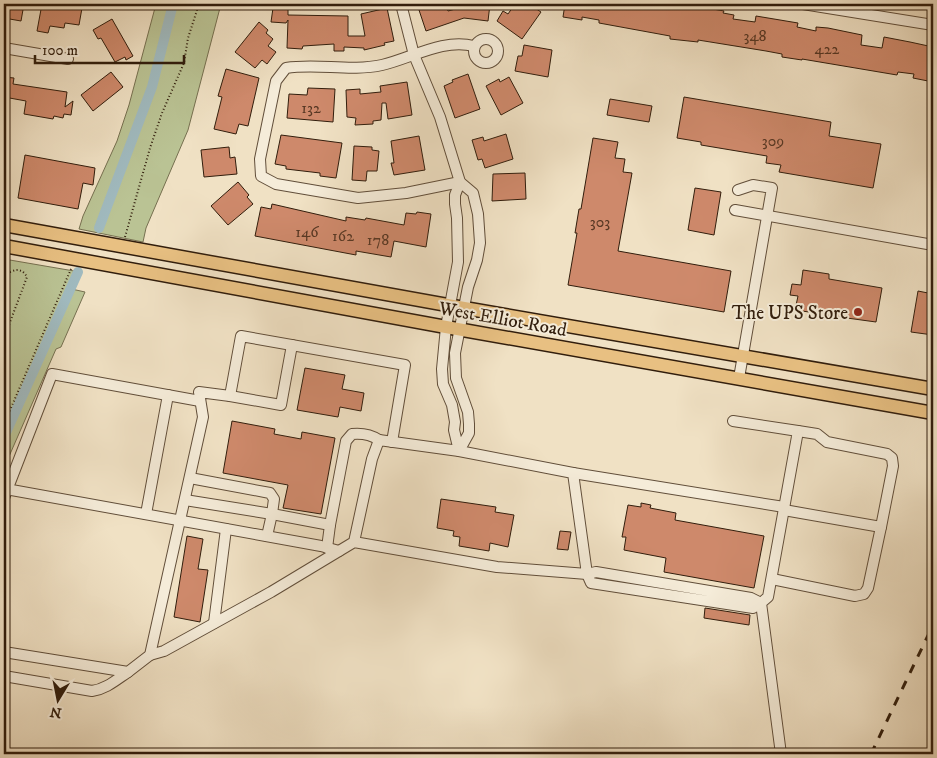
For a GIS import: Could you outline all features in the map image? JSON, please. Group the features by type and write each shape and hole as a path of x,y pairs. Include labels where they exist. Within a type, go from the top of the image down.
{"main road":[{"name":"West Elliot Road","path":"4,225 457,307 933,389"},
{"name":"West Elliot Road","path":"4,246 69,263 933,413"}],"street":[{"path":"402,4 414,55 440,117 460,182 472,193 478,214 480,243 477,260 468,287 457,307"},
{"path":"804,4 852,8 933,25"},
{"path":"460,182 406,193 358,198 276,184 261,176 260,159 276,81 286,68 299,66 338,68 381,65 446,45 463,43 474,46"},
{"path":"4,48 68,59"},
{"path":"459,451 454,430 455,422 452,405 443,384 443,351 452,328 457,307 459,247 455,195 460,182"},
{"path":"738,190 753,185 772,188 739,378"},
{"path":"735,210 933,244"},
{"path":"452,328 454,367 468,412 470,433 459,451"},
{"path":"230,396 241,336 405,365 392,442"},
{"path":"150,655 203,418 198,392 280,405 292,345"},
{"path":"200,401 52,374 5,494 146,514 339,551"},
{"path":"146,514 168,396"},
{"path":"733,421 817,434 827,442 887,454 892,458 893,466 881,527 868,588 864,594 855,596 772,579"},
{"path":"573,473 587,574 591,583 753,608 768,597 798,431"},
{"path":"327,548 348,438 352,434 360,433 373,436 379,440 459,451 881,527"},
{"path":"354,542 372,460 379,440"},
{"path":"190,478 270,493 274,499 267,536"},
{"path":"185,500 330,525"},
{"path":"214,623 226,528"},
{"path":"4,676 100,690 107,687 150,655 164,651 271,592 354,542 498,567 587,574"},
{"path":"761,603 781,754"},
{"path":"4,652 128,672"}],"path":[{"path":"126,236 150,148 162,113 184,63 188,38 199,4"},
{"path":"4,424 69,263"},
{"path":"4,276 10,271 18,270 24,272 27,277 4,338"}],"green space":[{"path":"156,4 221,4 188,130 146,228 143,242 79,229 117,141 129,105"},
{"path":"4,259 74,271 67,288 85,292 61,347 56,349 7,461 8,464 4,473"}],"building":[{"path":"4,4 24,4 21,21 4,18"},
{"path":"42,4 75,4 75,7 82,8 79,25 65,23 64,28 50,26 48,33 37,31"},
{"path":"417,4 445,4 448,11 463,7 463,4 490,4 488,21 464,18 426,31"},
{"path":"515,4 529,4 541,12 522,39 497,21 503,11 508,14"},
{"path":"565,4 685,4 724,11 723,13 734,15 733,19 755,22 756,16 798,23 797,27 816,31 816,27 828,28 862,35 861,45 882,48 884,37 910,42 933,47 933,82 913,78 914,74 898,72 897,75 782,57 782,54 698,40 698,42 670,39 670,36 599,23 599,20 582,17 582,20 563,17"},
{"path":"273,8 288,9 288,15 348,16 348,36 365,36 361,14 387,8 394,41 364,50 364,48 344,47 344,51 334,51 334,44 303,46 302,49 287,48 288,20 286,23 271,22"},
{"path":"112,19 133,56 126,60 125,57 115,62 101,38 98,39 93,30"},
{"path":"259,22 268,30 266,33 273,39 268,46 276,52 267,64 262,60 255,68 235,52"},
{"path":"524,45 552,50 548,77 515,71 518,56 522,56"},
{"path":"226,69 259,78 248,126 239,124 236,134 214,129 222,97 218,96"},
{"path":"111,72 123,87 93,111 81,95"},
{"path":"468,74 480,109 455,118 444,86 453,82 452,80"},
{"path":"4,77 14,78 13,84 67,92 65,107 73,101 71,115 64,114 63,118 54,116 53,119 24,114 26,101 4,97"},
{"path":"509,77 523,103 501,115 486,86 499,79 500,82"},
{"path":"407,82 412,115 388,119 386,103 382,103 381,120 373,121 373,124 355,125 356,118 347,117 346,90 360,89 360,94 381,92 380,86"},
{"path":"308,88 335,89 333,122 287,118 289,94 307,95"},
{"path":"684,97 831,122 829,136 881,144 873,188 779,172 781,165 766,163 767,156 701,145 701,142 677,138"},
{"path":"610,99 652,106 649,122 607,115"},
{"path":"506,134 513,159 485,168 482,159 478,160 472,140 483,137 484,141"},
{"path":"281,135 342,143 336,178 320,176 320,173 286,169 286,166 275,164"},
{"path":"419,136 425,170 394,175 391,163 394,163 391,141"},
{"path":"593,138 618,142 615,158 625,159 623,172 632,173 618,251 731,271 724,312 568,285 579,209 581,209"},
{"path":"354,146 372,147 372,150 379,151 377,171 367,171 366,181 352,180"},
{"path":"229,147 230,158 235,157 237,174 204,177 201,150"},
{"path":"25,155 95,168 93,185 83,183 78,209 18,198"},
{"path":"525,173 526,199 492,201 493,174"},
{"path":"238,182 249,195 247,197 253,204 228,225 211,206"},
{"path":"695,188 721,192 714,235 688,230"},
{"path":"272,204 346,221 346,217 365,220 366,218 404,225 406,213 431,214 426,247 394,241 391,257 356,251 356,255 255,236 261,207 271,209"},
{"path":"803,270 829,274 829,279 882,288 876,322 825,315 825,312 795,310 798,296 790,295 792,284 801,285"},
{"path":"918,291 933,294 933,335 911,332"},
{"path":"305,368 345,375 342,389 364,393 361,411 340,407 338,417 297,410"},
{"path":"232,421 275,429 274,434 301,439 302,432 335,438 321,514 283,508 288,485 223,473"},
{"path":"441,499 496,507 495,512 514,515 508,547 490,543 489,551 459,546 460,537 453,536 454,531 437,528"},
{"path":"641,503 651,505 650,508 676,513 675,520 764,536 754,588 664,572 666,558 624,550 626,537 622,537 628,505 641,507"},
{"path":"560,531 571,532 568,550 557,549"},
{"path":"187,536 203,539 198,569 208,570 200,622 174,617"},
{"path":"705,608 750,615 749,625 704,618"}],"waterway":[{"path":"99,228 152,87 173,4"},
{"path":"4,437 78,272"}],"railway":[{"path":"871,754 933,625"}],"place":[{"name":"The UPS Store","path":"858,312"}]}
